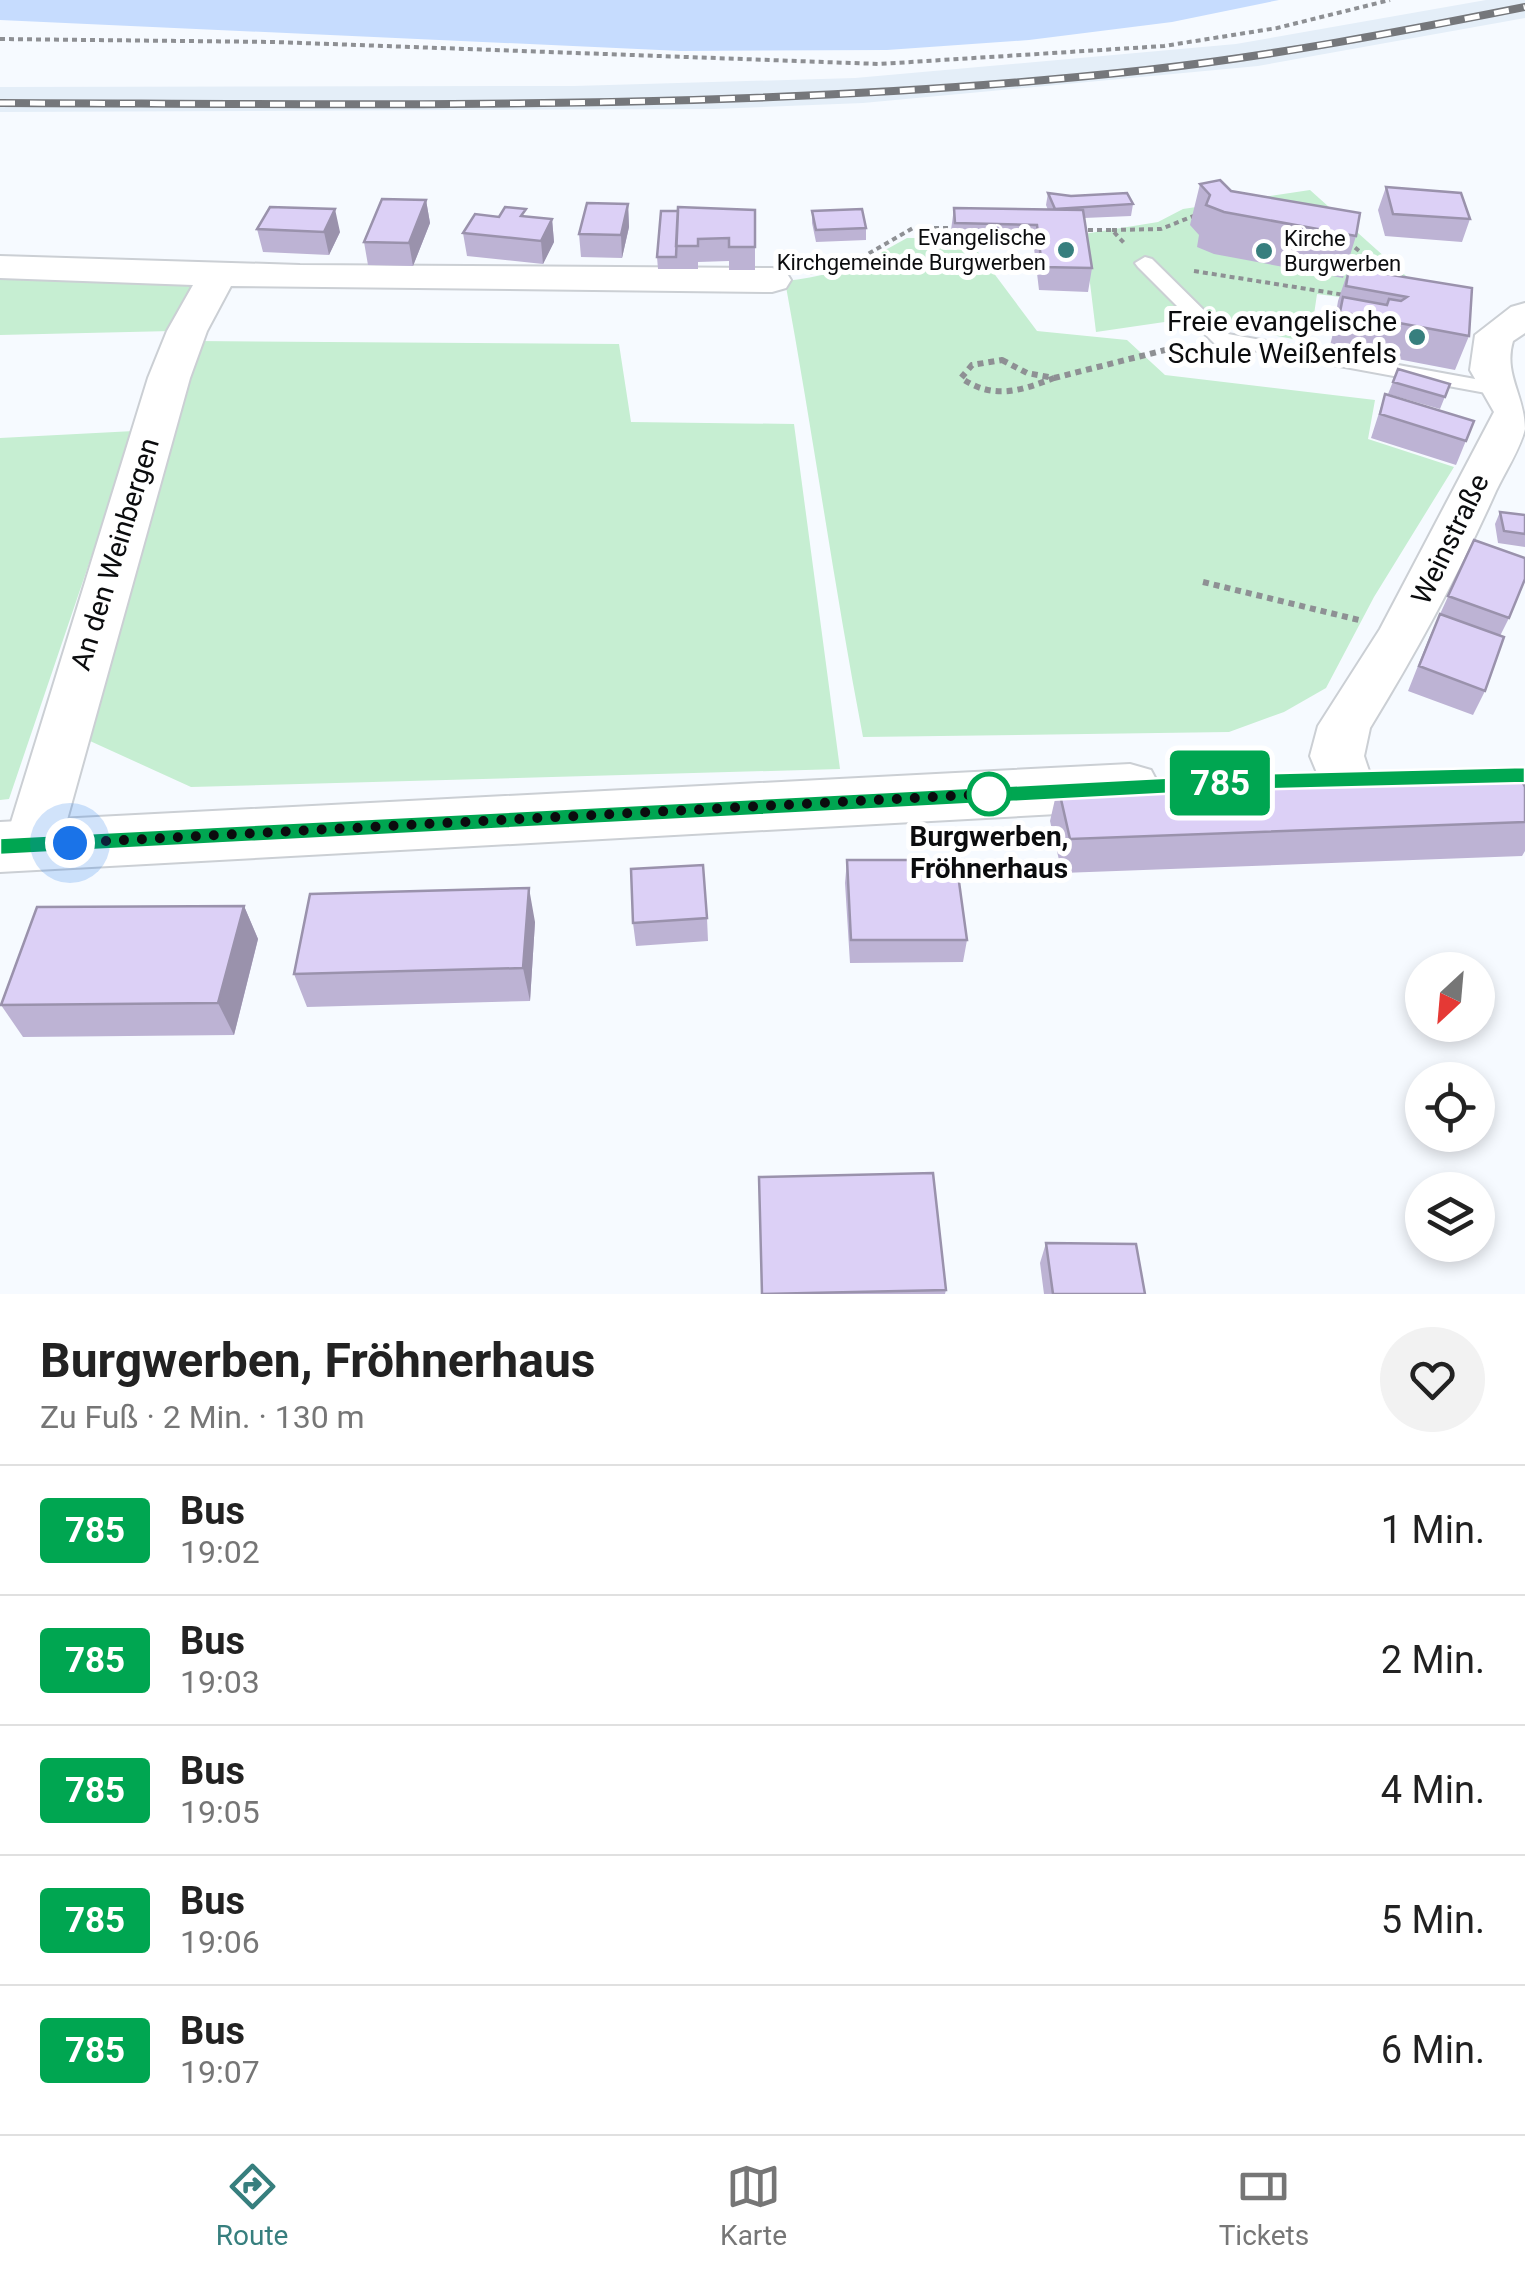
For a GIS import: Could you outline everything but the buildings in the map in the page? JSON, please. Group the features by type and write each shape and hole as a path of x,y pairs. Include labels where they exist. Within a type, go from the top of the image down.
{"main road":[{"path":"1317,778 1402,776"},
{"path":"16,846 1185,784"}],"street":[{"path":"0,266 300,277 772,280"},
{"name":"An den Weinbergen","path":"16,846 57,748 169,378 187,331 220,272"},
{"path":"1513,406 1488,360 1490,344 1503,326 1525,315"},
{"name":"Weinstraße","path":"1317,778 1337,756 1344,726 1402,633 1513,406"}],"lane":[{"path":"1145,263 1221,339 1513,406"}],"path":[{"path":"0,39 275,42 768,64 879,64 1164,46 1276,28 1390,0"},
{"path":"1112,230 1161,229 1211,210"},
{"path":"1344,238 1401,284"},
{"path":"1374,272 1388,275"},
{"path":"1054,378 1027,373 1002,360 972,364 961,378 976,390 997,396 1018,393 1054,378 1158,349 1221,339"},
{"path":"1203,582 1402,633"}],"shaded area":[{"path":"1486,0 1525,0 1525,18 1258,66 863,103 714,109 0,112 0,87 574,86 855,78 1236,44"}],"green space":[{"path":"1310,190 1434,301 1417,307 1317,294 1310,342 1185,319 1096,332 1084,234 1158,222 1183,209"},
{"path":"907,238 941,238 945,247 978,252 1037,331 1127,340 1165,375 1375,400 1368,439 1454,467 1374,597 1326,688 1284,712 1229,732 863,737 785,281 848,267"},
{"path":"0,274 195,278 172,331 0,335"},
{"path":"195,341 619,344 631,422 794,424 840,769 191,787 79,736"},
{"path":"134,431 9,799 0,800 0,438"}],"water":[{"path":"0,0 1279,0 1172,22 1029,40 887,50 681,51 0,20"}],"railway":[{"path":"0,103 573,103 1003,84 1194,64 1336,43 1525,7"}],"bus line":[{"name":"785","path":"0,847 1238,782 1525,775"}],"place":[{"name":"Evangelische Kirchgemeinde Burgwerben","path":"1066,250"},
{"name":"Kirche Burgwerben","path":"1264,251"},
{"name":"Freie evangelische Schule Weißenfels","path":"1417,337"},
{"name":"Burgwerben, Fröhnerhaus","path":"989,794"}],"route":[{"path":"70,843 989,794"}]}
